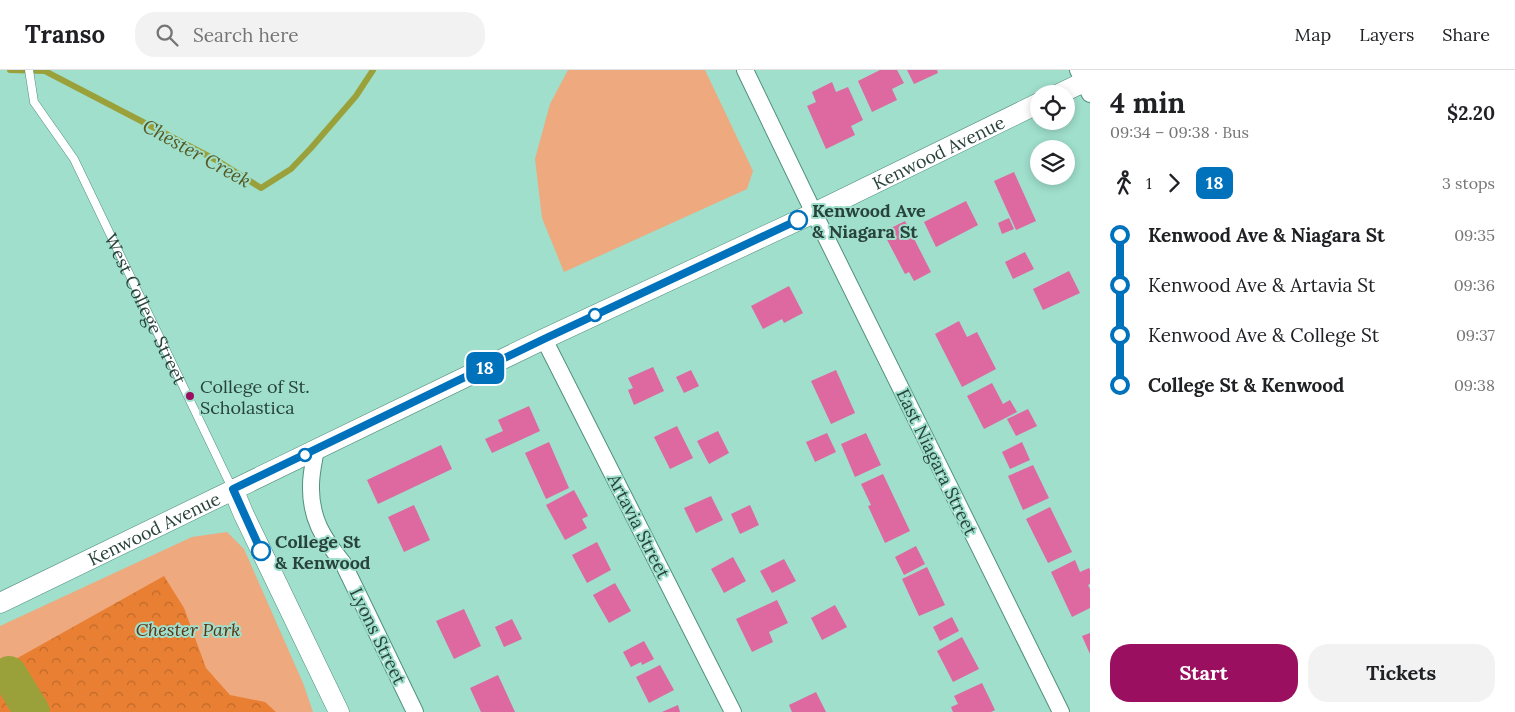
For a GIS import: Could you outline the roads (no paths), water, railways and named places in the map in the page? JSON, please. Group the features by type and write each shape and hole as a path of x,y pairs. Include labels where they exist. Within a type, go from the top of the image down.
{"street":[{"name":"East Niagara Street","path":"745,70 1061,712"},
{"name":"Kenwood Avenue","path":"0,603 544,339 814,213 1030,107"},
{"name":"Artavia Street","path":"544,339 734,712"},
{"name":"Lyons Street","path":"316,449 311,485 314,518 326,542 343,564 415,712"},
{"name":"West College Street","path":"233,489 339,712"}],"lane":[{"name":"West College Street","path":"30,70 34,102 74,159 233,489"}],"waterway":[{"name":"Chester Creek","path":"10,70 45,71 218,161 261,188 291,169 311,148 356,96 373,70"},
{"name":"Chester Creek","path":"9,674 32,712"}],"place":[{"name":"Kenwood Ave & Niagara St","path":"798,220"},
{"name":"College of St. Scholastica","path":"190,396"},
{"name":"College St & Kenwood","path":"261,551"}],"park label":[{"name":"Chester Park","path":"188,629"}]}
